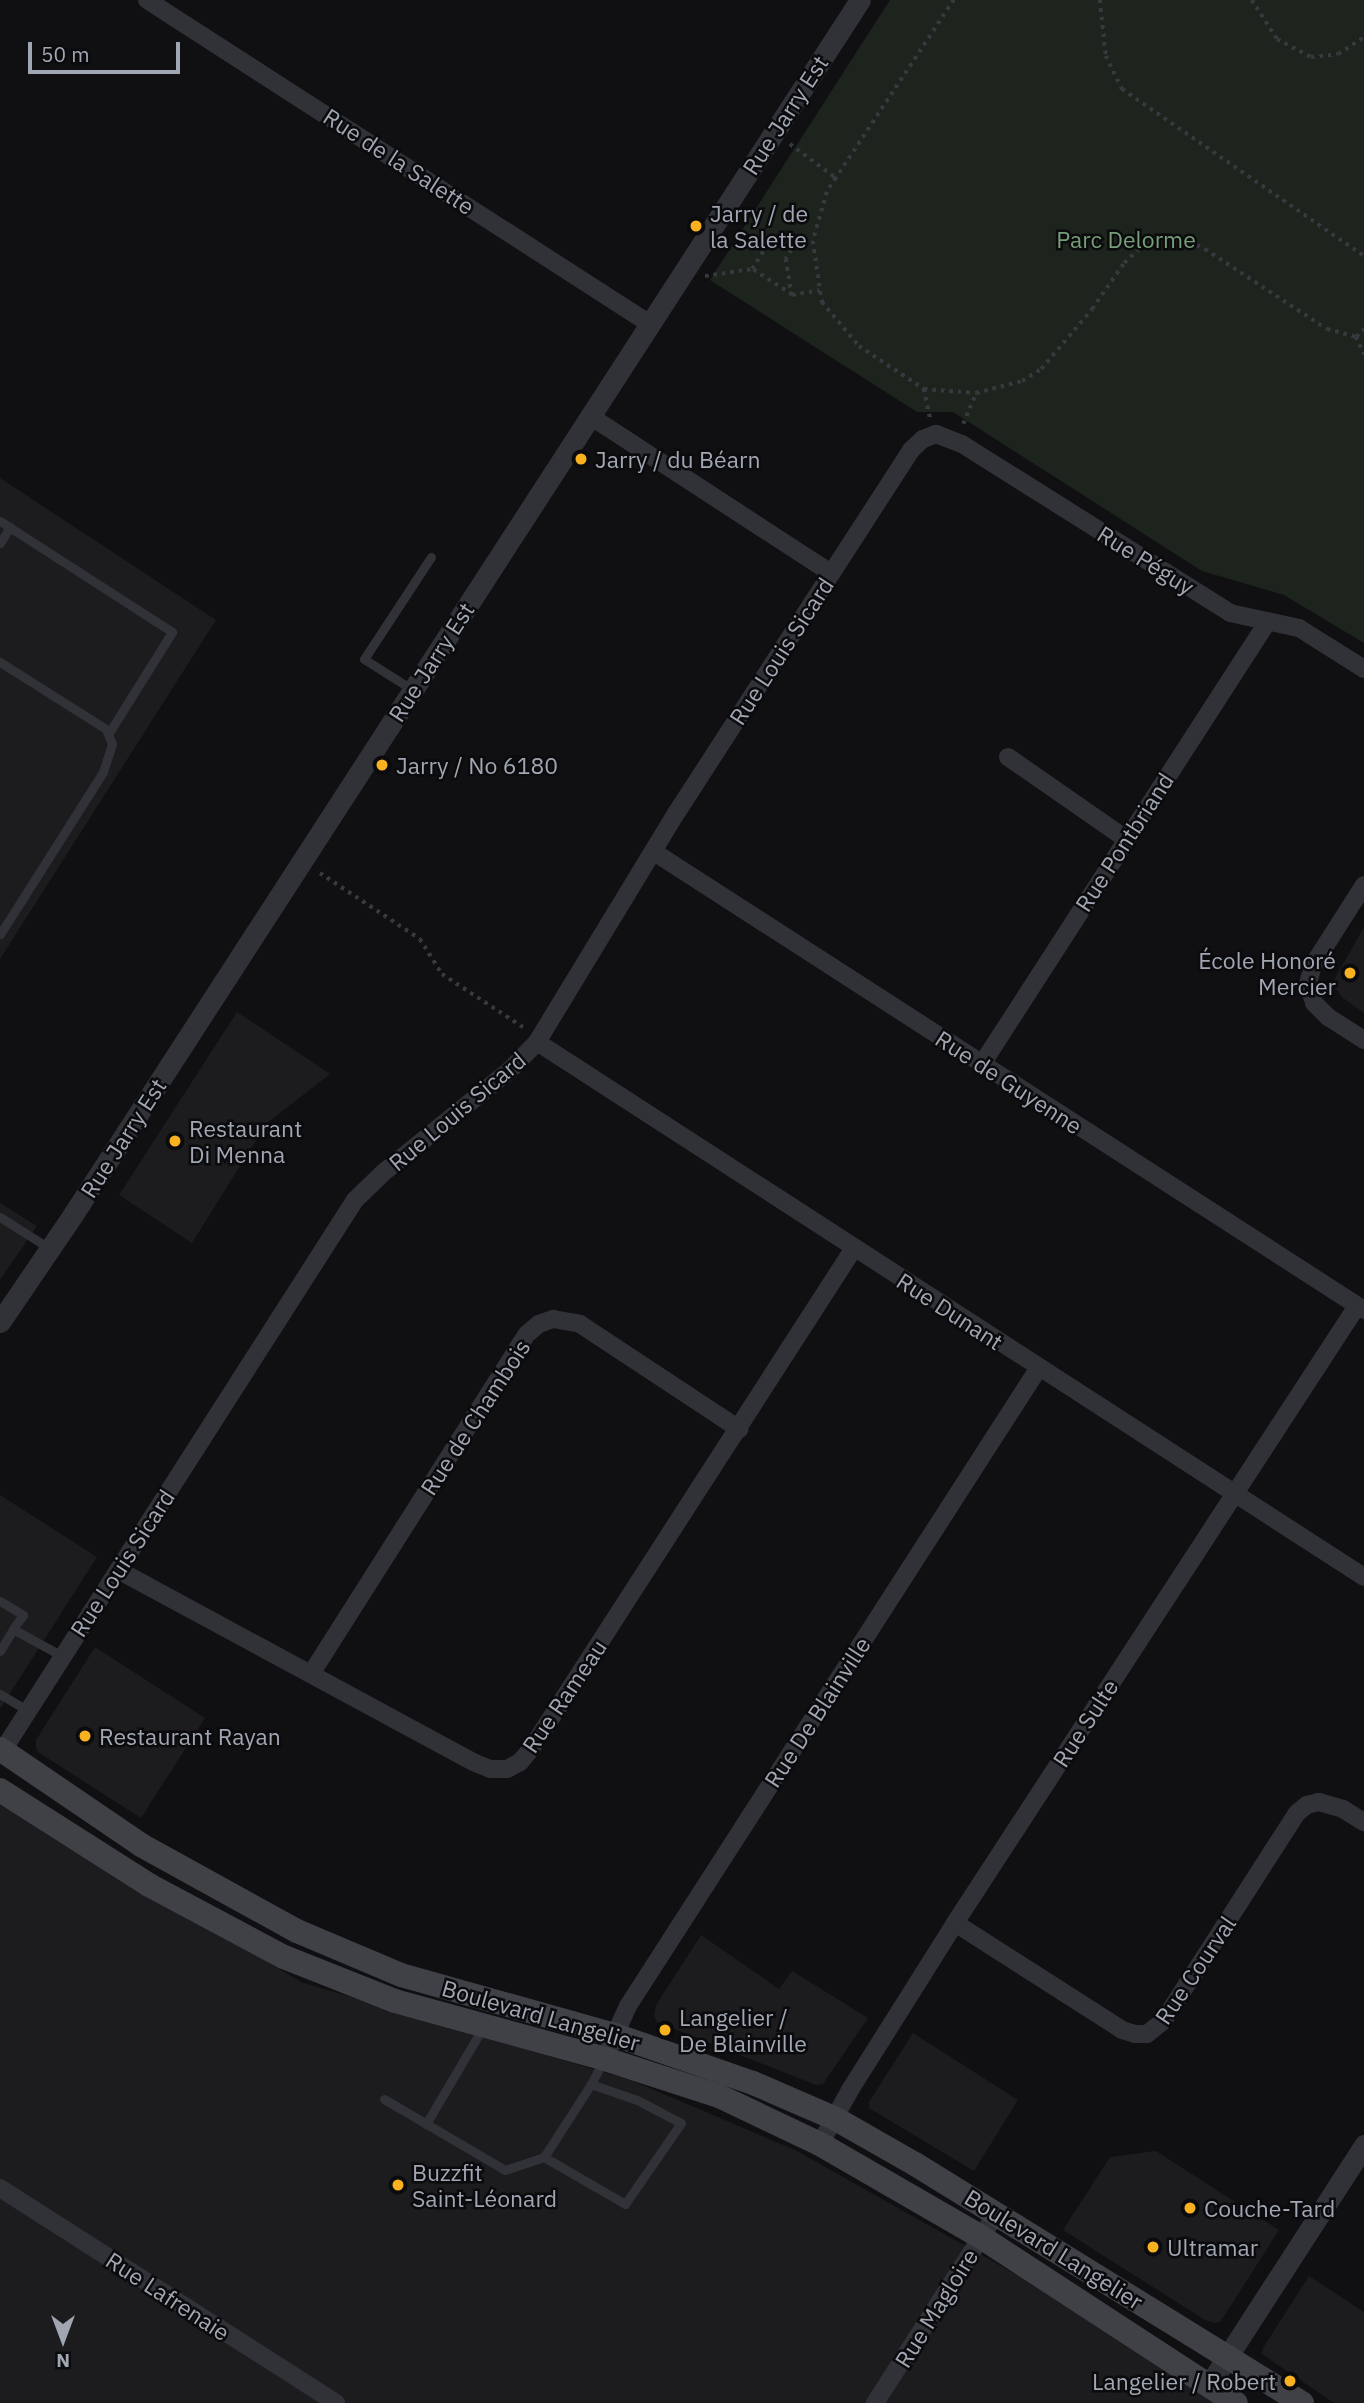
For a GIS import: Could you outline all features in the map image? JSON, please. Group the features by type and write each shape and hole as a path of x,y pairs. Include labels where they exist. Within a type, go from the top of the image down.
{"main road":[{"name":"Boulevard Langelier","path":"1,1751 141,1845 298,1931 401,1975 615,2035 752,2083 836,2119 996,2214 1302,2403"},
{"name":"Boulevard Langelier","path":"0,1790 149,1885 284,1957 395,2001 605,2059 719,2096 820,2144 981,2237 1236,2403"}],"street":[{"name":"Rue de la Salette","path":"147,0 650,324"},
{"name":"Rue Jarry Est","path":"0,1322 50,1249 860,0"},
{"path":"590,416 831,573"},
{"name":"Rue Péguy","path":"934,435 956,441 1230,613 1299,628 1364,669"},
{"name":"Rue Louis Sicard","path":"1,1751 355,1199 384,1172 510,1070 538,1040 654,852 911,450 934,435"},
{"name":"Rue Pontbriand","path":"982,1065 1268,621"},
{"path":"1007,757 1126,839"},
{"name":"Rue de Guyenne","path":"654,852 1361,1308"},
{"path":"1364,885 1313,965 1308,984 1314,1003 1328,1017 1364,1040"},
{"name":"Rue Dunant","path":"538,1040 1038,1369 1364,1577"},
{"name":"Rue Rameau","path":"118,1570 473,1762 490,1769 507,1769 520,1762 740,1429 855,1248"},
{"name":"Rue Sulte","path":"820,2144 850,2090 956,1923 1234,1493 1361,1308"},
{"name":"Rue de Chambois","path":"311,1674 527,1334 539,1324 553,1319 580,1324 740,1429"},
{"name":"Rue De Blainville","path":"605,2059 628,2006 1038,1369"},
{"name":"Rue Courval","path":"956,1923 1122,2030 1147,2034 1164,2020 1297,1813 1307,1805 1319,1802 1343,1809 1364,1822"},
{"path":"1209,2385 1364,2145"},
{"name":"Rue Lafrenaie","path":"0,2188 336,2403"},
{"name":"Rue Magloire","path":"875,2403 996,2214"}],"lane":[{"path":"0,521 172,632 109,733"},
{"path":"0,543 10,527"},
{"path":"413,690 365,659 431,557"},
{"path":"0,662 109,733 112,744 110,758 103,772 0,934"},
{"path":"0,1217 50,1249"},
{"path":"0,1601 23,1615 0,1651"},
{"path":"13,1629 62,1656"},
{"path":"0,1694 27,1710"},
{"path":"426,2124 484,2026"},
{"path":"384,2099 505,2170 544,2157 605,2059"},
{"path":"544,2157 625,2204 681,2123 637,2100 591,2084"}],"path":[{"path":"954,0 827,192 813,241 822,302 859,346 924,389 976,393 1022,381 1041,369 1092,309 1124,262 1141,247 1158,240 1181,240 1197,245 1327,329 1356,337 1364,354"},
{"path":"1100,0 1106,56 1122,89 1364,256"},
{"path":"1252,0 1277,40 1311,57 1338,54 1364,37"},
{"path":"775,132 836,178"},
{"path":"752,269 772,237 784,235 796,243 813,241"},
{"path":"792,295 786,259 796,243"},
{"path":"679,279 752,269 792,295 820,290"},
{"path":"1356,337 1364,329"},
{"path":"924,389 934,435"},
{"path":"956,441 976,393"},
{"path":"302,861 420,939 442,974 538,1040"}],"shaded area":[{"path":"0,478 216,620 0,959"},
{"name":"École Honoré Mercier","path":"1364,927 1364,1013 1343,998 1335,987 1335,978"},
{"path":"237,1012 330,1074 267,1123 192,1243 119,1195"},
{"path":"0,1203 37,1226 0,1280"},
{"path":"0,1495 97,1557 0,1709"},
{"path":"95,1647 205,1718 141,1818 38,1752 36,1747 36,1740"},
{"path":"0,1801 301,1982 633,2081 795,2150 1040,2288 1215,2403 0,2403"},
{"path":"701,1935 779,1989 792,1971 868,2018 823,2084 816,2085 657,2022 654,2016 656,2005"},
{"path":"913,2033 1018,2100 974,2171 869,2108 869,2102"},
{"path":"1156,2151 1279,2230 1221,2321 1215,2323 1205,2320 1063,2230 1110,2157"},
{"path":"1309,2276 1364,2312 1364,2403 1334,2403 1262,2354 1263,2348"}],"green space":[{"name":"Parc Delorme","path":"890,0 1364,0 1364,643 1284,595 1202,571 953,412 917,412 710,280"}],"place":[{"name":"Jarry / de la Salette","path":"696,226"},
{"name":"Jarry / du Béarn","path":"581,459"},
{"name":"Jarry / No 6180","path":"382,765"},
{"name":"École Honoré Mercier","path":"1350,973"},
{"name":"Restaurant Di Menna","path":"175,1141"},
{"name":"Restaurant Rayan","path":"85,1736"},
{"name":"Langelier / De Blainville","path":"665,2030"},
{"name":"Buzzfit Saint-Léonard","path":"398,2185"},
{"name":"Couche-Tard","path":"1190,2208"},
{"name":"Ultramar","path":"1153,2247"},
{"name":"Langelier / Robert","path":"1290,2381"}]}
